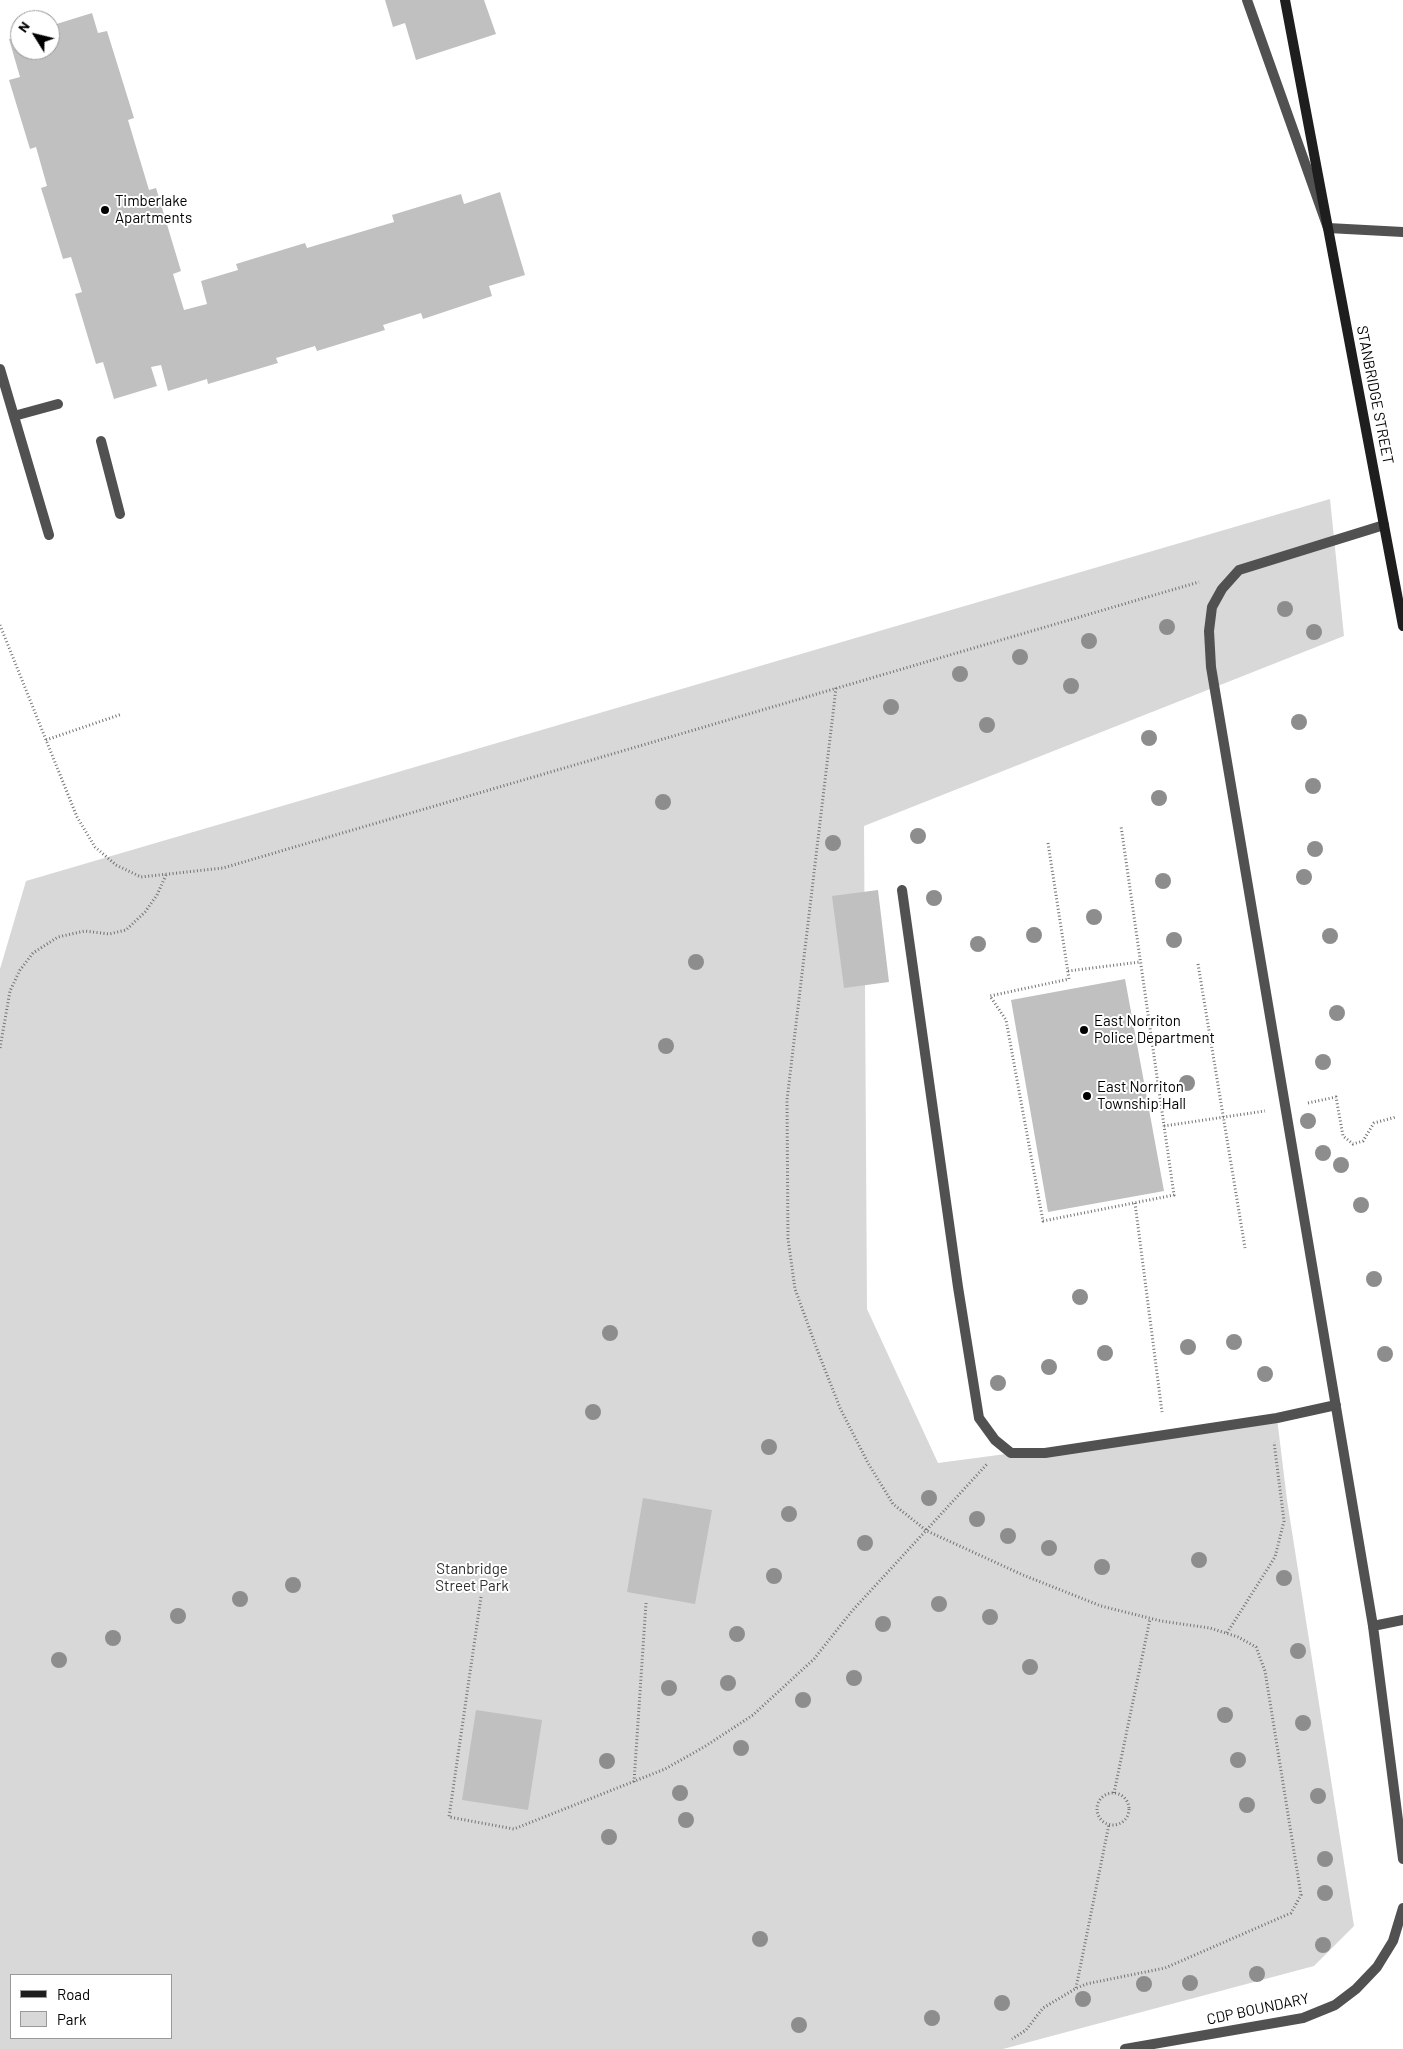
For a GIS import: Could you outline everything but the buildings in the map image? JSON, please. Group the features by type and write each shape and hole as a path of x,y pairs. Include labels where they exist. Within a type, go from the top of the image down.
{"street":[{"name":"STANBRIDGE STREET","path":"1247,0 1328,228"},
{"name":"STANBRIDGE STREET","path":"1285,0 1403,626"},
{"path":"1328,228 1403,232"},
{"path":"0,369 48,535"},
{"path":"14,416 58,404"},
{"path":"100,441 120,514"},
{"path":"1384,525 1239,570 1222,589 1212,607 1209,631 1213,677 1373,1626 1403,1859"},
{"path":"902,890 954,1258 979,1418 994,1440 1011,1452 1045,1453 1272,1419 1336,1405"},
{"path":"1373,1626 1403,1620"},
{"name":"CDP BOUNDARY","path":"1125,2049 1303,2018 1335,2005 1356,1989 1377,1967 1393,1941 1403,1908"}],"path":[{"path":"0,625 77,817 95,847 116,865 141,877 222,868 1200,581"},
{"path":"46,740 122,714"},
{"path":"1048,843 1068,980 990,996 1006,1020 1042,1221 1174,1195 1121,826"},
{"path":"0,1048 10,991 20,970 33,953 58,937 85,931 109,934 126,930 157,895 166,875"},
{"path":"1068,971 1140,962"},
{"path":"1198,964 1245,1248"},
{"path":"1135,1203 1166,1435"},
{"path":"1227,1633 1275,1557 1284,1521 1272,1419"},
{"path":"481,1597 448,1817 514,1829 664,1769 704,1747 754,1715 814,1659 852,1611 1003,1446"},
{"path":"634,1782 646,1603"},
{"path":"1114,1793 1150,1619"},
{"path":"1114,1793 1123,1797 1128,1807 1128,1812 1123,1821 1109,1824 1104,1822 1098,1814 1098,1804 1104,1796 1114,1793"},
{"path":"1076,1989 1109,1824"}],"green space":[{"name":"Stanbridge Street Park","path":"1330,499 1344,636 864,826 867,1309 938,1463 1277,1418 1287,1500 1354,1926 1314,1966 1003,2049 0,2049 0,969 26,881"}],"place":[{"name":"Timberlake Apartments","path":"105,210"},
{"name":"East Norriton Police Department","path":"1084,1030"},
{"name":"East Norriton Township Hall","path":"1087,1096"}]}
